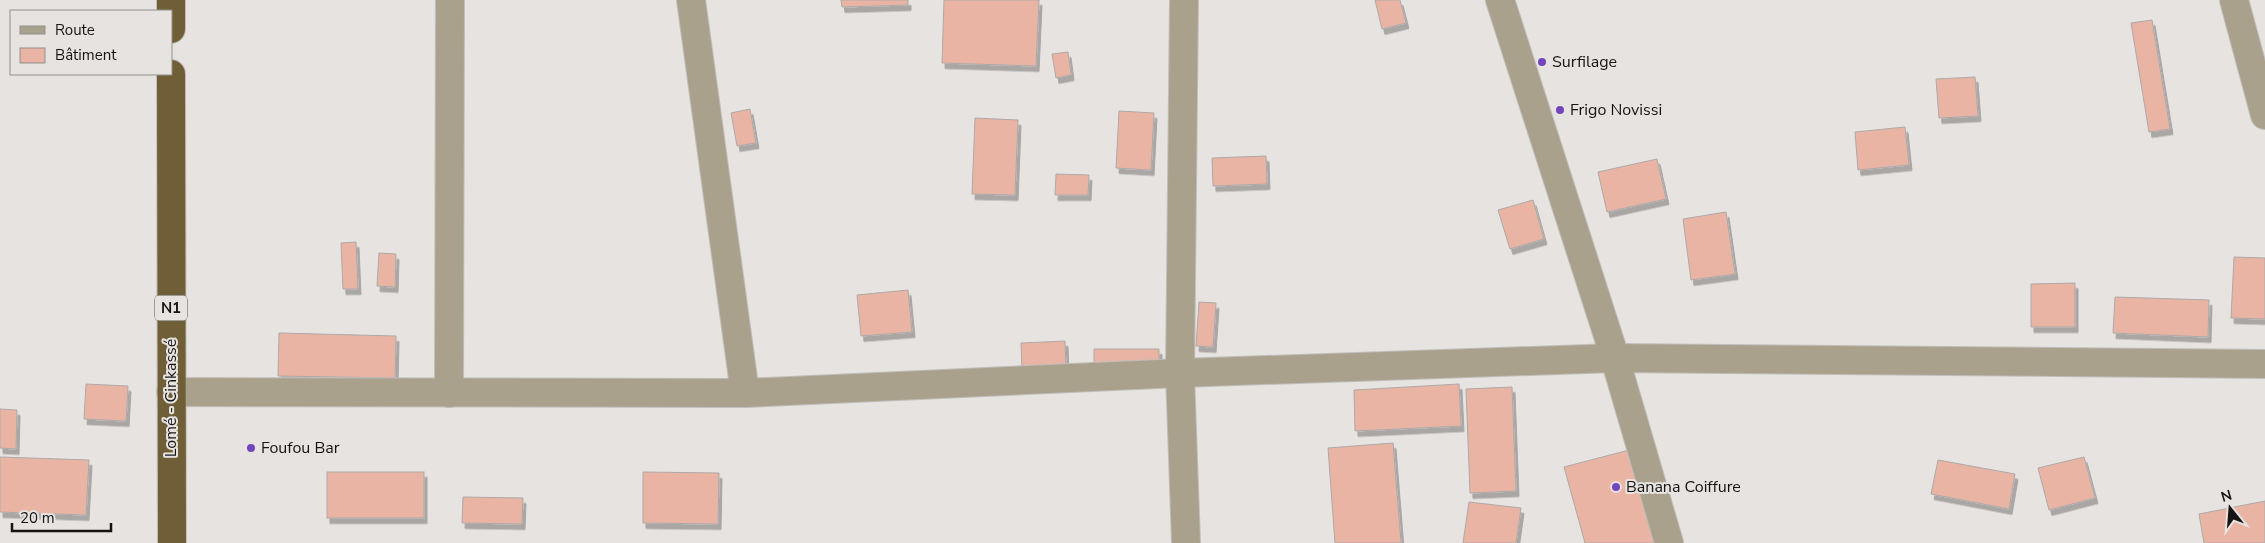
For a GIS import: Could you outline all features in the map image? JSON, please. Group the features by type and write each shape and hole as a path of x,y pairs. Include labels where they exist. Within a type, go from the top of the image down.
{"highway":[{"name":"Lomé - Cinkassé","path":"171,75 172,543"}],"street":[{"path":"449,393 450,0"},
{"path":"691,0 745,393"},
{"path":"1184,0 1180,373 1186,543"},
{"path":"1500,0 1615,358 1669,543"},
{"path":"2234,0 2265,115"},
{"path":"171,392 745,393 1180,373 1615,358 2265,364"}],"building":[{"path":"841,0 908,0 908,5 842,7"},
{"path":"944,0 1039,0 1036,66 942,63"},
{"path":"1375,0 1400,0 1406,23 1382,29"},
{"path":"2152,20 2170,129 2149,132 2131,23"},
{"path":"1068,52 1071,75 1056,78 1052,54"},
{"path":"1975,77 1978,116 1939,118 1936,79"},
{"path":"750,109 756,143 737,146 731,113"},
{"path":"1119,111 1154,113 1151,170 1116,168"},
{"path":"975,118 1018,120 1015,195 972,194"},
{"path":"1905,127 1909,165 1858,170 1855,132"},
{"path":"1266,156 1267,184 1213,186 1212,158"},
{"path":"1657,159 1666,199 1607,212 1598,172"},
{"path":"1056,174 1089,175 1088,195 1055,195"},
{"path":"1533,200 1544,239 1510,249 1498,210"},
{"path":"1726,212 1735,274 1691,280 1683,219"},
{"path":"356,242 358,289 343,289 341,243"},
{"path":"379,253 396,254 395,287 377,286"},
{"path":"2234,257 2265,258 2265,319 2231,318"},
{"path":"2075,283 2075,327 2031,327 2031,284"},
{"path":"908,290 912,332 861,336 857,295"},
{"path":"2115,297 2209,300 2208,337 2113,333"},
{"path":"1199,302 1216,303 1213,347 1196,346"},
{"path":"279,333 396,336 395,378 278,376"},
{"path":"1065,341 1066,370 1022,371 1021,343"},
{"path":"1094,349 1159,349 1159,367 1094,368"},
{"path":"86,384 128,386 126,421 84,419"},
{"path":"1459,384 1461,426 1355,431 1354,390"},
{"path":"1512,387 1516,491 1470,493 1466,389"},
{"path":"0,409 17,410 16,449 0,448"},
{"path":"1393,443 1401,543 1335,543 1328,448"},
{"path":"1629,450 1654,543 1585,543 1564,467"},
{"path":"0,457 89,460 86,515 0,512"},
{"path":"2084,457 2095,498 2049,510 2038,468"},
{"path":"1938,460 2015,474 2009,509 1931,494"},
{"path":"327,472 424,472 424,518 327,518"},
{"path":"643,472 719,473 718,524 643,523"},
{"path":"463,497 523,498 522,524 462,523"},
{"path":"2265,501 2265,543 2204,543 2199,514"},
{"path":"1469,502 1521,508 1516,543 1463,543"}],"place":[{"name":"Surfilage","path":"1542,62"},
{"name":"Frigo Novissi","path":"1560,110"},
{"name":"Foufou Bar","path":"251,448"},
{"name":"Banana Coiffure","path":"1616,487"}]}
